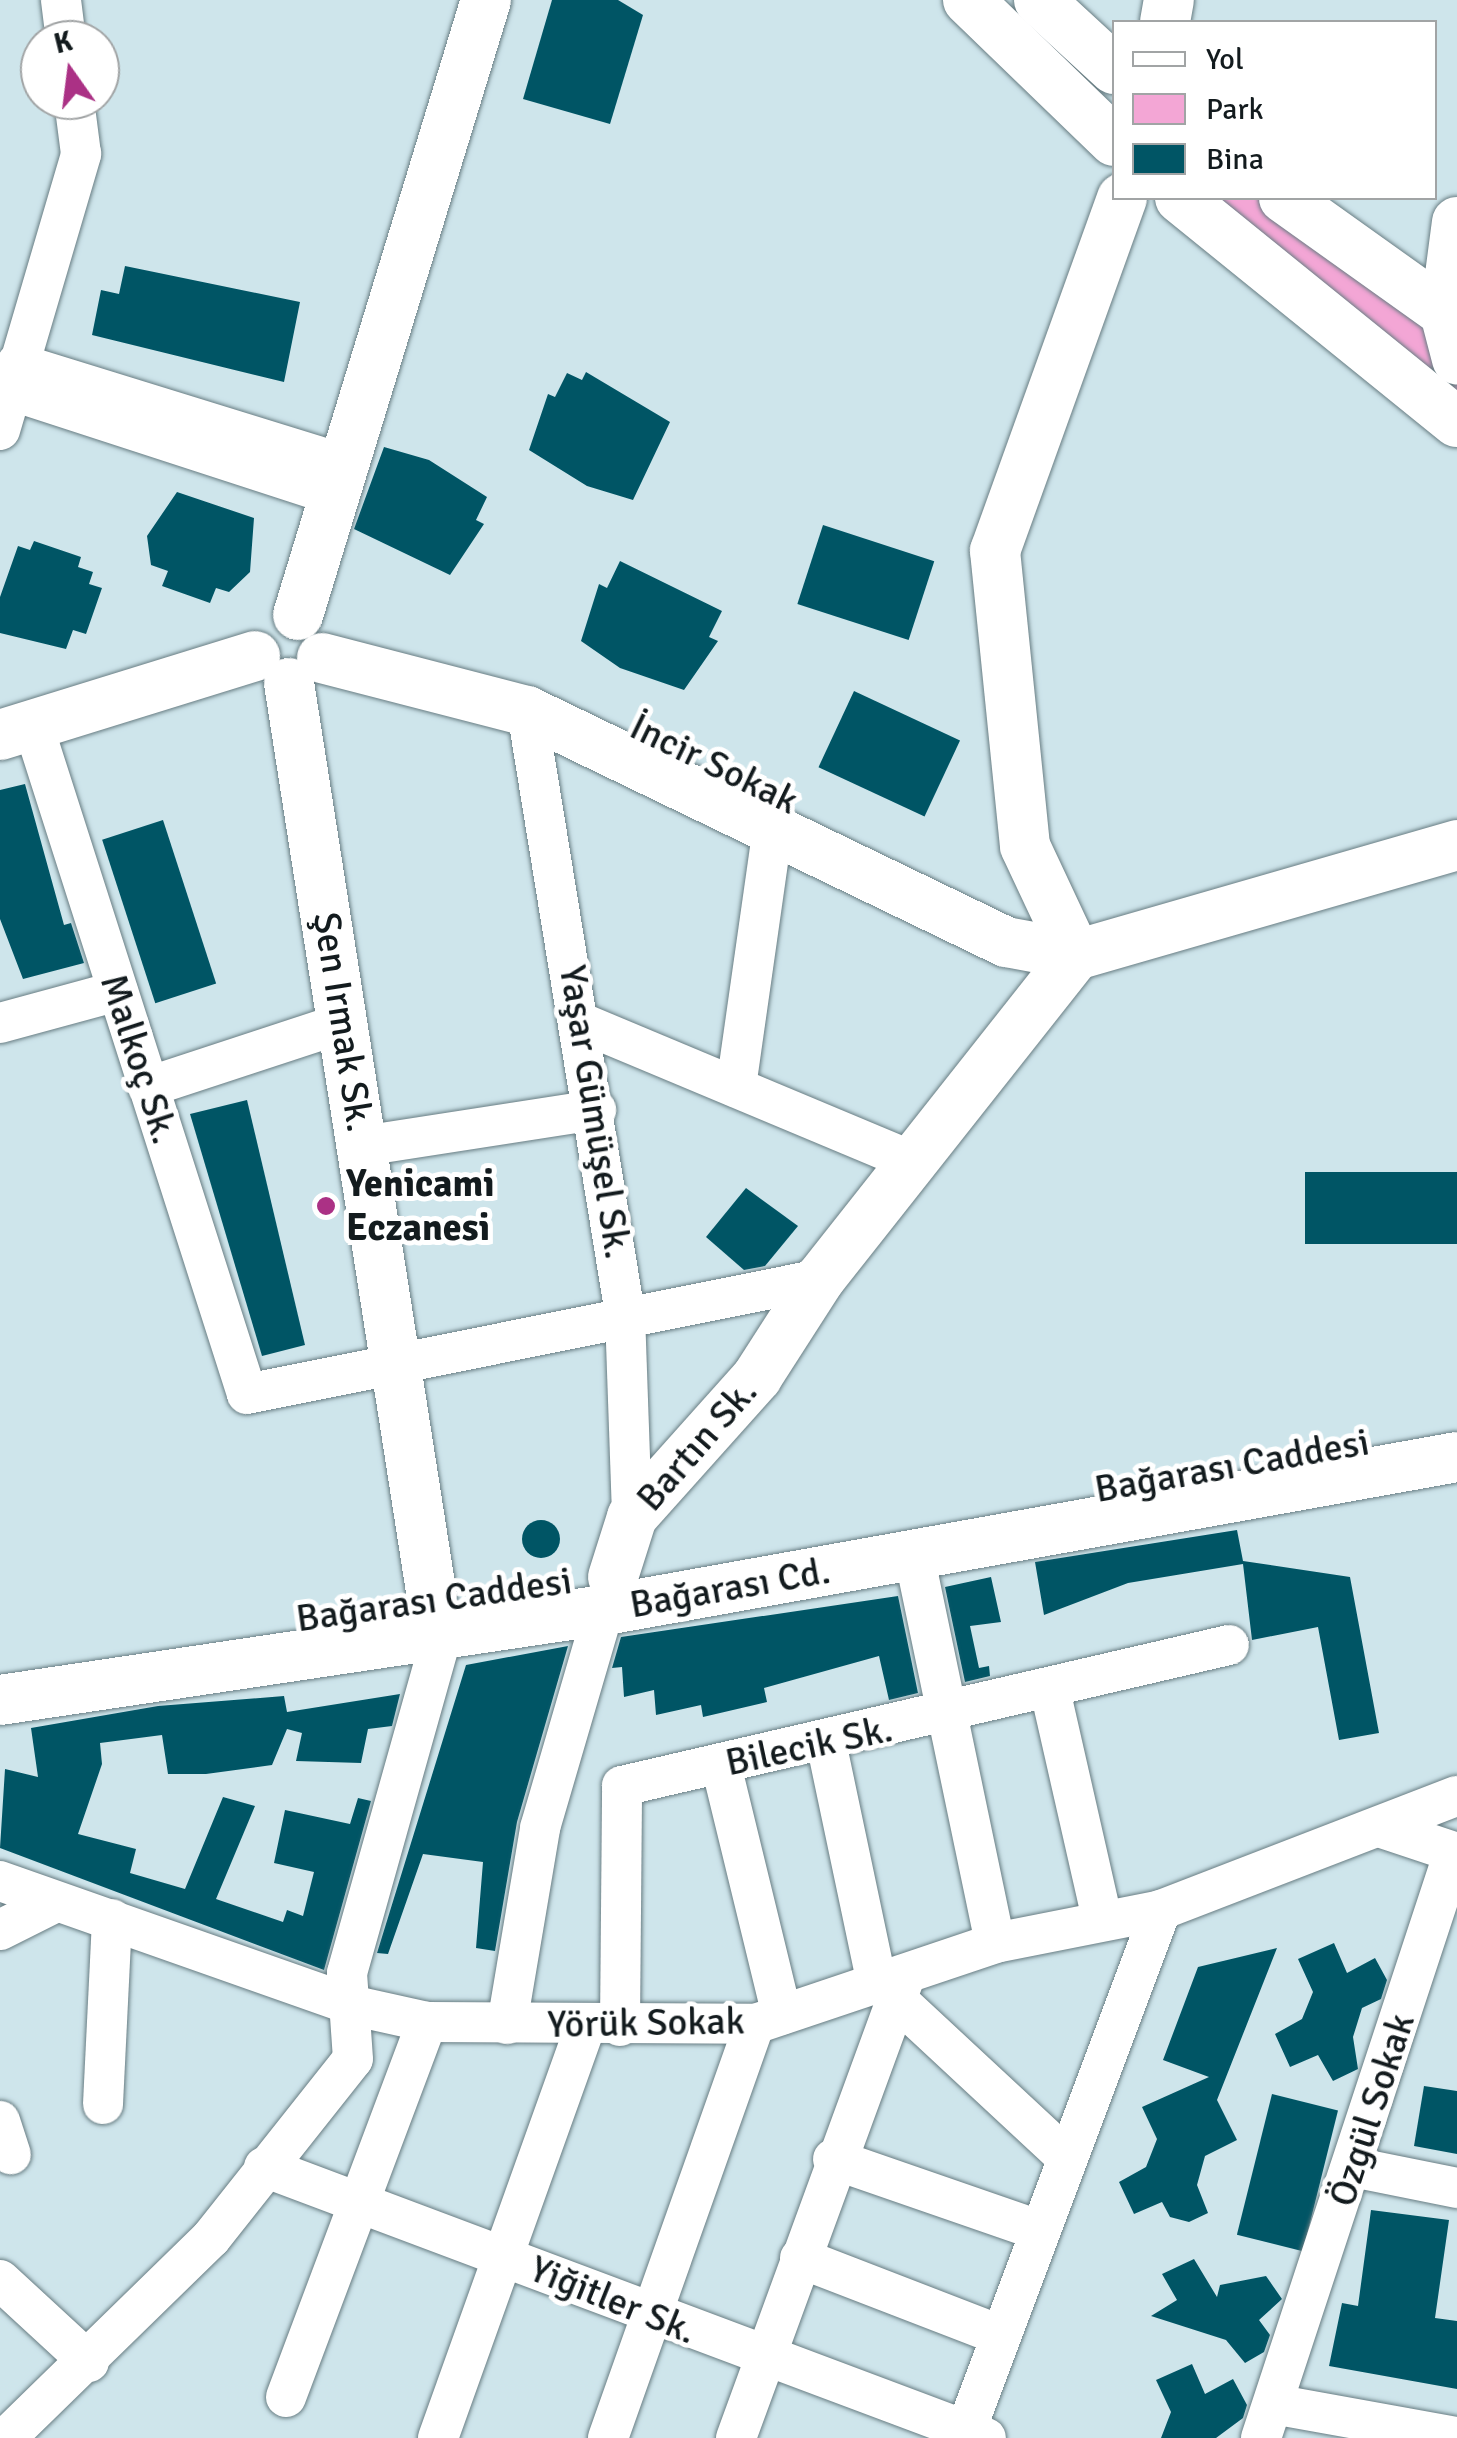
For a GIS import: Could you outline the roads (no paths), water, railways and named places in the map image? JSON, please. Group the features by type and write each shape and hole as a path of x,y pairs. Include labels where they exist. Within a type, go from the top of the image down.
{"main road":[{"path":"290,651 486,0"},
{"path":"968,0 1112,139"},
{"path":"1039,0 1112,67"},
{"path":"1076,956 1025,846 995,551 1121,200"},
{"path":"1182,200 1457,422"},
{"path":"1286,200 1451,336"},
{"path":"1451,336 1457,222"},
{"name":"İncir Sokak","path":"11,724 139,667 290,651 460,666 603,711 941,872 1076,956"},
{"name":"İncir Sokak","path":"290,651 527,711 1006,942 1076,956 1457,845"},
{"name":"Şen Irmak Sk.","path":"290,651 343,1023 438,1612"},
{"name":"Bartın Sk.","path":"609,1593 632,1516 757,1376 820,1279 1076,956"},
{"name":"Bağarası Caddesi","path":"0,1664 609,1593 1363,1458 1457,1425"},
{"name":"Bağarası Cd.","path":"609,1593 914,1555 1363,1458 1457,1457"},
{"path":"0,1700 438,1612"}],"street":[{"path":"0,430 81,154 77,120"},
{"path":"14,376 339,480"},
{"name":"Yaşar Gümüşel Sk.","path":"527,711 584,1024 625,1314 632,1516"},
{"name":"Malkoç Sk.","path":"11,724 118,992 247,1394 396,1360"},
{"path":"736,1087 773,828"},
{"path":"0,1022 118,992"},
{"path":"148,1088 343,1023"},
{"path":"584,1024 912,1162"},
{"path":"363,1146 596,1110"},
{"path":"396,1360 820,1279"},
{"path":"914,1555 995,1943"},
{"name":"Bartın Sk.","path":"507,2024 540,1828 609,1593"},
{"path":"6,2438 89,2362 211,2238 264,2166 354,2059 355,2006 348,1973 438,1612"},
{"name":"Bilecik Sk.","path":"602,2027 622,1786 945,1716 1229,1645"},
{"path":"1050,1690 1102,1918"},
{"path":"826,1742 893,1986 1066,2156"},
{"path":"608,2438 769,2019 721,1764"},
{"name":"Yörük Sokak","path":"0,1881 355,2006 427,2022 602,2027 769,2019 893,1986 995,1943 1102,1918 1161,1910 1457,1796"},
{"name":"Özgül Sokak","path":"1267,2421 1352,2168 1444,1936 1454,1852 1382,1828"},
{"path":"0,1930 56,1902"},
{"path":"971,2436 1000,2335 1161,1910"},
{"path":"103,2104 112,1919"},
{"path":"736,2438 893,1986"},
{"path":"286,2396 427,2022"},
{"path":"438,2438 500,2255 602,2027"},
{"path":"834,2159 1038,2230"},
{"name":"Yiğitler Sk.","path":"264,2166 360,2198 765,2360 919,2427 971,2436"},
{"path":"1352,2168 1457,2188"},
{"path":"800,2258 1000,2335"},
{"path":"0,2280 89,2362"},
{"path":"1267,2421 1457,2437"}],"place":[{"name":"Yenicami Eczanesi","path":"326,1206"}]}
